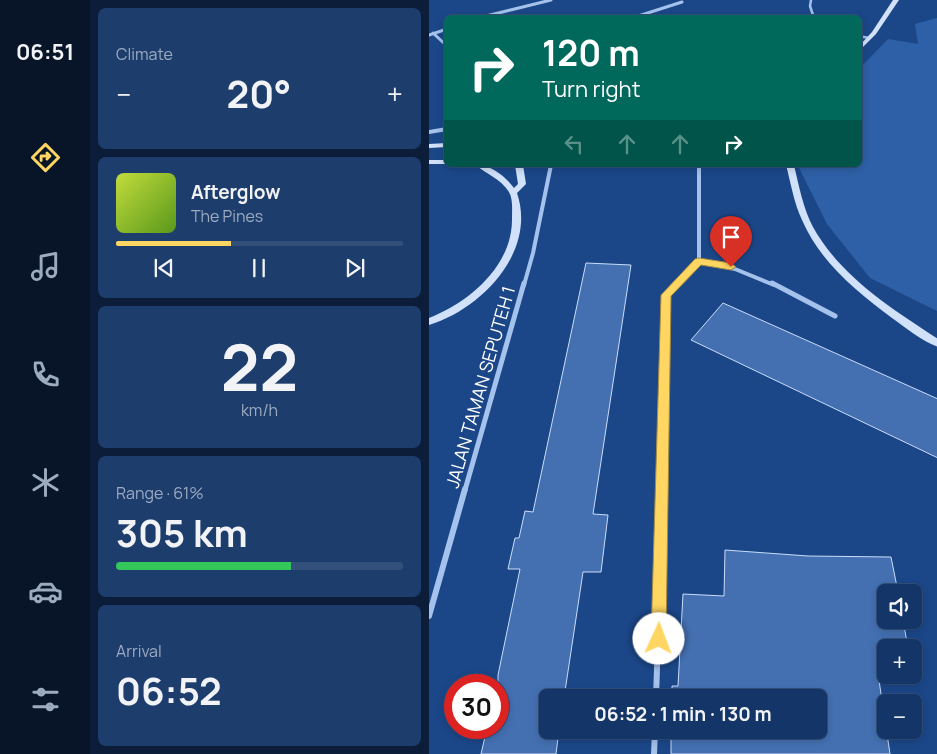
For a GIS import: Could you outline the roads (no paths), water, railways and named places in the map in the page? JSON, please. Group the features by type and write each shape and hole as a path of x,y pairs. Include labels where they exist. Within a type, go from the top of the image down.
{"street":[{"path":"490,15 551,0"},
{"path":"862,46 896,0"},
{"path":"641,15 682,2"},
{"path":"431,34 444,30"},
{"path":"431,34 444,44"},
{"path":"429,132 444,130"},
{"path":"429,146 444,145"},
{"path":"429,146 444,148"},
{"path":"431,162 444,160"},
{"path":"429,322 458,308 491,280 507,258 515,238 514,192 495,174 483,167"},
{"path":"514,192 522,184 520,167"},
{"name":"JALAN TAMAN SEPUTEH 1","path":"429,616 533,253 551,167"},
{"path":"656,689 661,570 666,295 699,261 699,167"},
{"path":"790,167 795,190 809,227 838,267 884,308 937,344"},
{"path":"699,261 745,270 835,316"},
{"path":"654,754 655,739"}],"lane":[{"path":"811,0 810,6 813,15"},
{"path":"862,37 869,38"}]}
